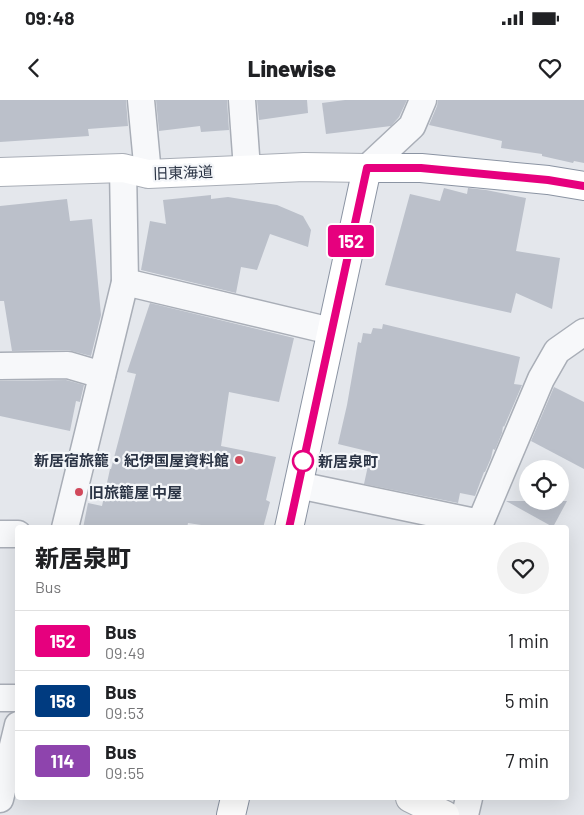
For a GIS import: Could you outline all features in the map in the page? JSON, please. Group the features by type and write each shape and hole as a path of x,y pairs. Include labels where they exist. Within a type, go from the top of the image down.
{"main road":[{"name":"旧東海道","path":"0,172 304,167 421,168 548,180 584,186"},
{"path":"290,525 367,168"},
{"path":"231,815 235,800"},
{"path":"416,800 445,815"}],"street":[{"path":"66,525 125,282 141,100"},
{"path":"242,100 247,169"},
{"path":"367,168 412,126 423,100"},
{"path":"125,282 331,331"},
{"path":"298,485 479,525 541,379 557,351 584,332"},
{"path":"0,366 68,365 102,375"},
{"path":"0,534 15,534"},
{"path":"0,698 15,698"},
{"path":"0,799 15,737"},
{"path":"465,815 469,800"}],"building":[{"path":"0,100 126,100 128,126 88,129 89,136 0,142"},
{"path":"156,100 227,100 229,130 201,132 200,126 159,131"},
{"path":"257,100 307,100 308,113 259,120"},
{"path":"345,100 407,100 399,117 391,126 326,134 322,103"},
{"path":"438,100 584,100 584,163 574,161 573,163 542,156 542,154 501,148 502,141 429,125"},
{"path":"444,188 467,194 468,188 526,198 516,251 560,258 552,309 516,293 511,313 385,285 410,194 440,201"},
{"path":"211,195 211,199 228,197 277,205 303,216 311,230 308,247 270,234 257,270 241,267 236,293 141,270 150,221 166,224 163,200"},
{"path":"67,199 70,221 92,219 101,315 91,356 68,350 12,351 4,301 0,301 0,206"},
{"path":"150,303 294,338 279,402 229,392 221,446 276,457 266,500 270,502 264,525 201,525 188,523 188,525 84,525 88,503 102,506 136,374 127,372"},
{"path":"383,324 520,357 514,384 522,385 503,426 495,450 493,449 475,496 460,493 458,503 364,484 371,452 338,444 358,342 361,343 363,333 371,334 373,328 382,329"},
{"path":"66,380 84,385 80,402 76,401 70,431 0,416 0,381"},
{"path":"554,387 584,402 584,469 531,441"},
{"path":"506,501 519,501 519,508"},
{"path":"522,510 562,510 554,525 549,525"}],"bus line":[{"name":"152","path":"290,525 367,168 421,168 548,180 584,186"}],"place":[{"name":"新居宿旅籠・紀伊国屋資料館","path":"239,460"},
{"name":"新居泉町","path":"303,461"},
{"name":"旧旅籠屋 中屋","path":"79,492"}]}
